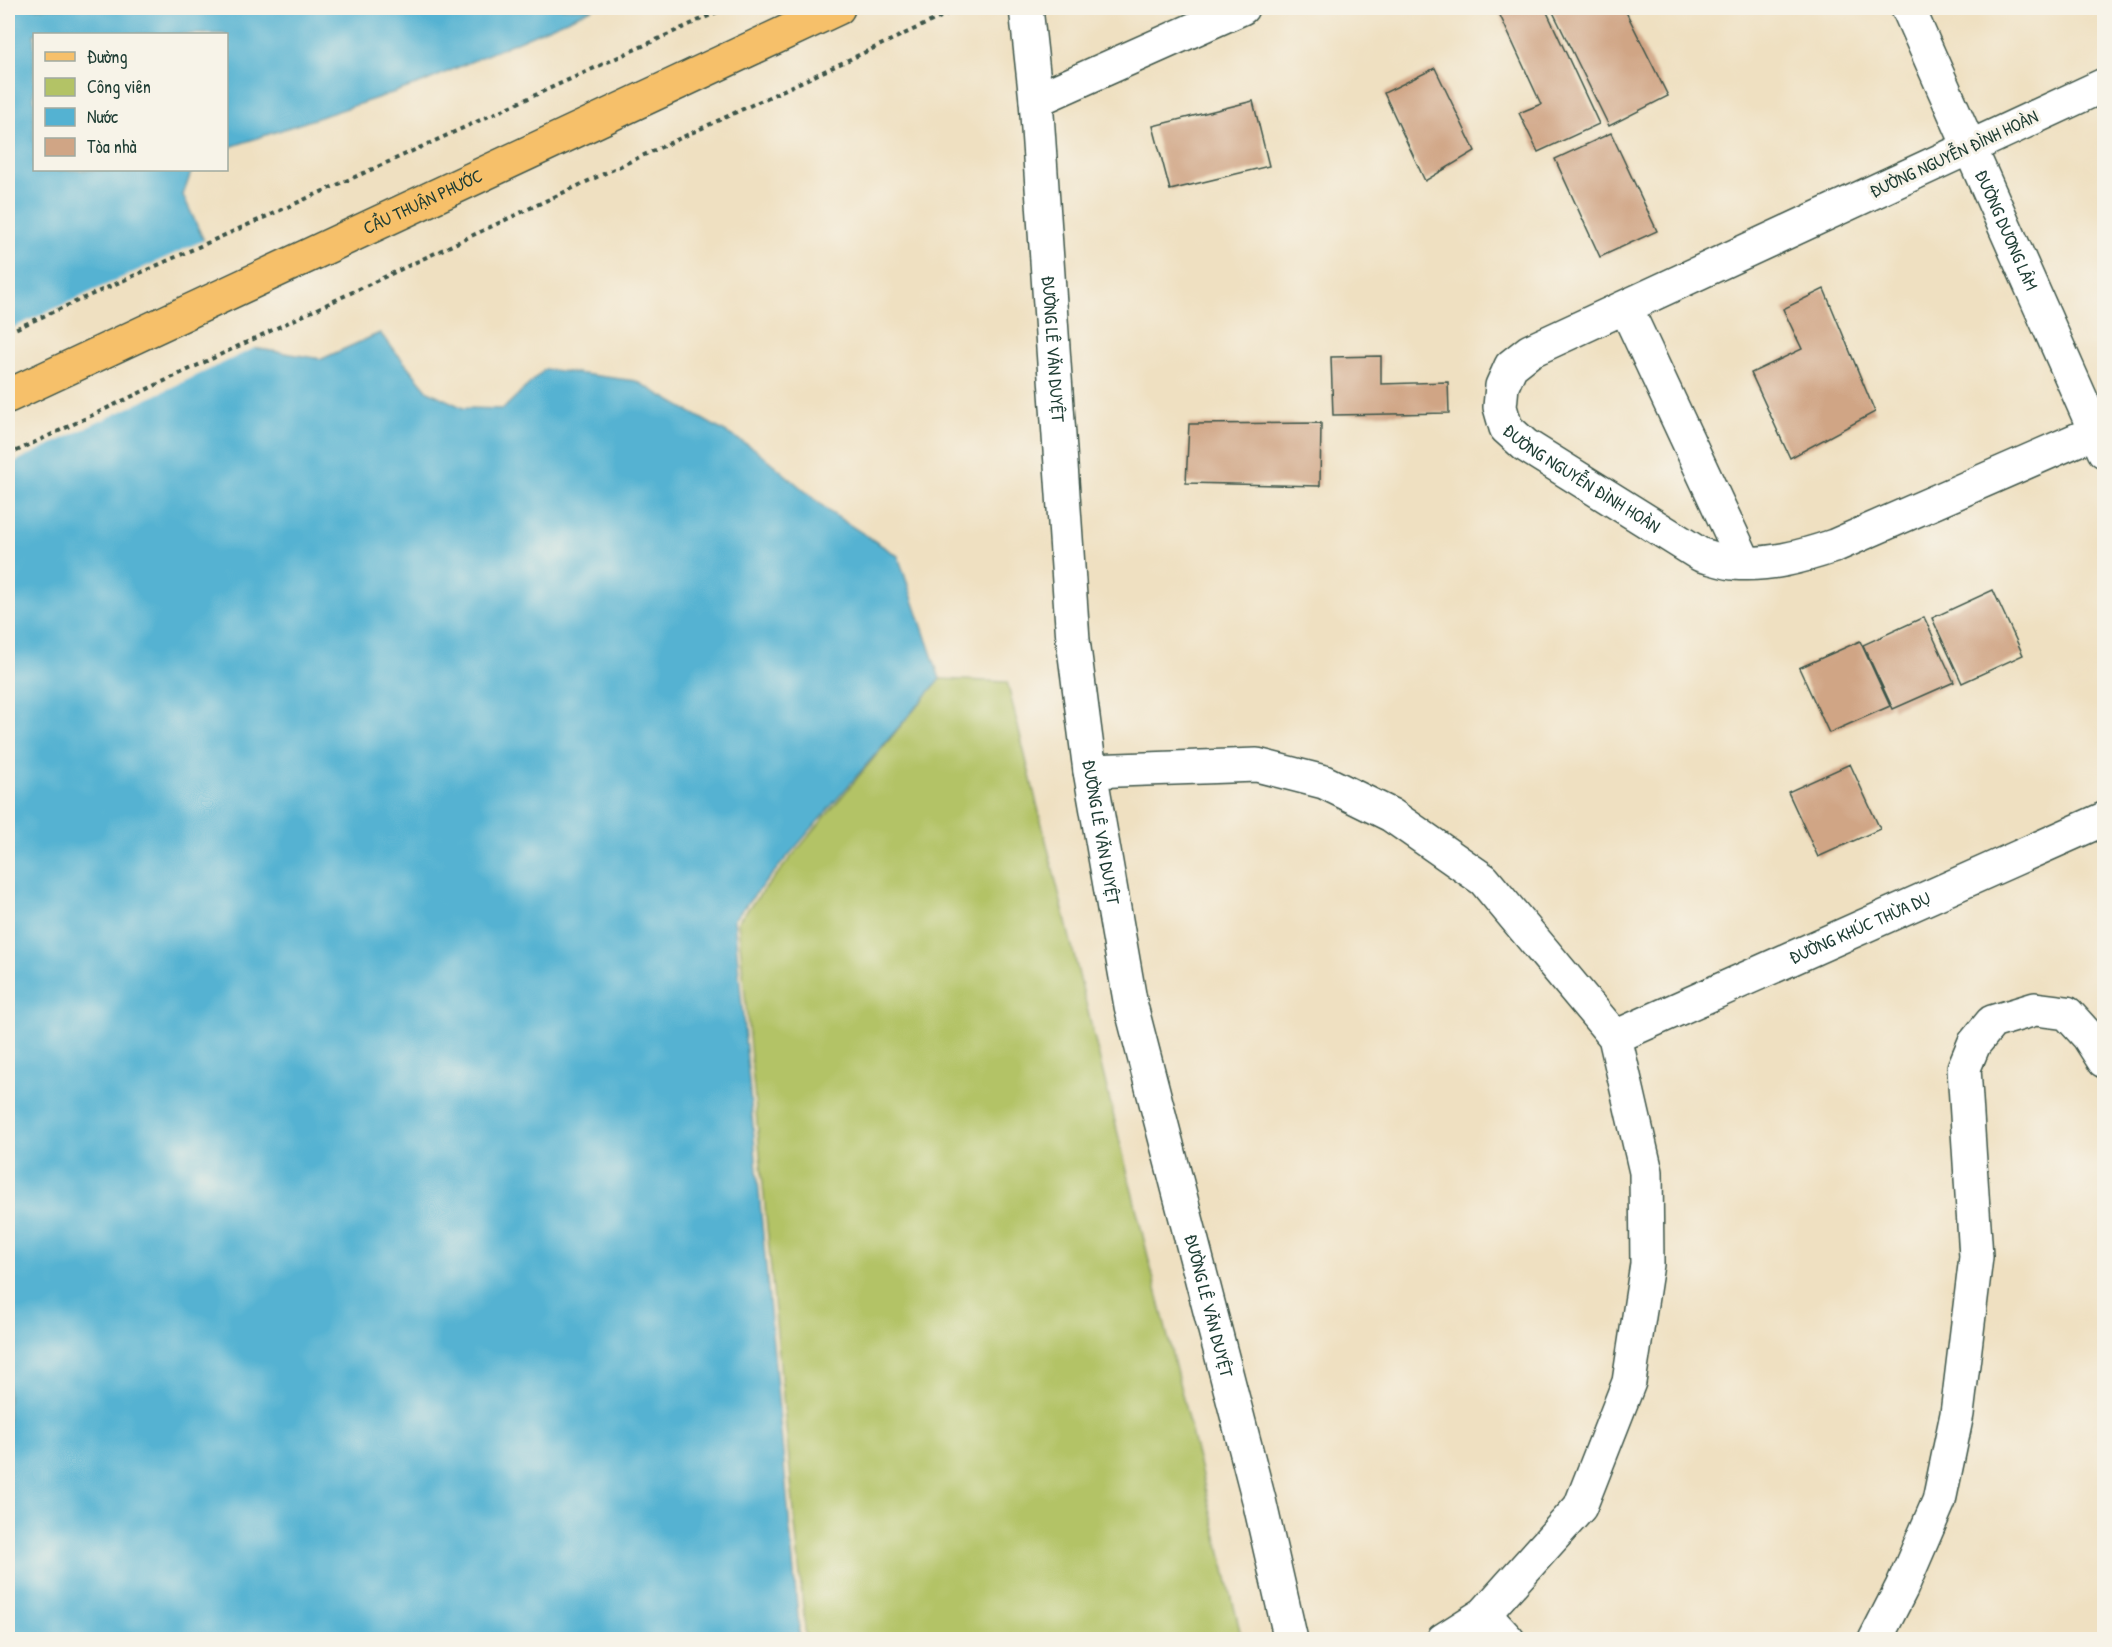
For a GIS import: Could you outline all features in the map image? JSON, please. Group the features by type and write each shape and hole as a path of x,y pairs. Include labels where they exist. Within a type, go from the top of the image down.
{"main road":[{"name":"CẦU THUẬN PHƯỚC","path":"8,396 838,8"}],"street":[{"name":"ĐƯỜNG LÊ VĂN DUYỆT","path":"1026,8 1036,100 1073,640 1090,771 1131,1006 1259,1500 1291,1640"},
{"path":"1036,100 1242,8"},
{"name":"ĐƯỜNG DƯƠNG LÂM","path":"1908,8 2101,438"},
{"name":"ĐƯỜNG NGUYỄN ĐÌNH HOÀN","path":"2101,438 1834,546 1804,556 1781,560 1732,563 1701,555 1525,445 1506,428 1500,407 1502,386 1511,366 1530,351 2104,85"},
{"path":"1626,308 1745,563"},
{"path":"1090,771 1257,765 1323,782 1391,815 1484,880 1615,1037 1646,1172 1647,1264 1629,1382 1580,1507 1484,1614 1443,1640"},
{"name":"ĐƯỜNG KHÚC THỪA DỤ","path":"1615,1037 2104,819"},
{"path":"1875,1640 1902,1587 1940,1501 1957,1414 1976,1257 1964,1068 1974,1044 1992,1022 2035,1009 2067,1013 2088,1036 2104,1061"},
{"path":"1484,1614 1508,1640"}],"path":[{"path":"8,332 726,8"},
{"path":"8,455 519,213 960,8"}],"green space":[{"path":"940,679 1007,682 1242,1639 806,1639 738,921"}],"water":[{"path":"8,8 594,8 422,83 228,148 228,33 33,33 33,171 192,171 183,195 253,348 322,359 380,333 428,391 463,408 503,409 545,369 636,381 755,449 831,513 898,556 940,679 734,919 800,1639 8,1640"}],"pier":[{"path":"206,239 255,346 259,346 8,465 8,330"}],"building":[{"path":"1506,8 1545,8 1599,124 1538,152 1519,113 1541,104 1498,11"},
{"path":"1551,8 1624,8 1668,96 1609,126"},
{"path":"1435,68 1475,151 1425,181 1384,93"},
{"path":"1253,101 1269,166 1170,190 1153,126"},
{"path":"1611,133 1657,231 1600,257 1555,159"},
{"path":"1824,289 1875,412 1790,458 1751,373 1802,349 1783,309"},
{"path":"1381,356 1381,384 1448,382 1449,413 1333,415 1331,357"},
{"path":"1321,423 1320,486 1186,483 1189,424"},
{"path":"1993,590 2023,655 1962,683 1932,618"},
{"path":"1924,617 1954,682 1893,709 1863,645"},
{"path":"1860,641 1890,706 1829,733 1799,668"},
{"path":"1850,764 1880,829 1818,857 1788,792"}]}
